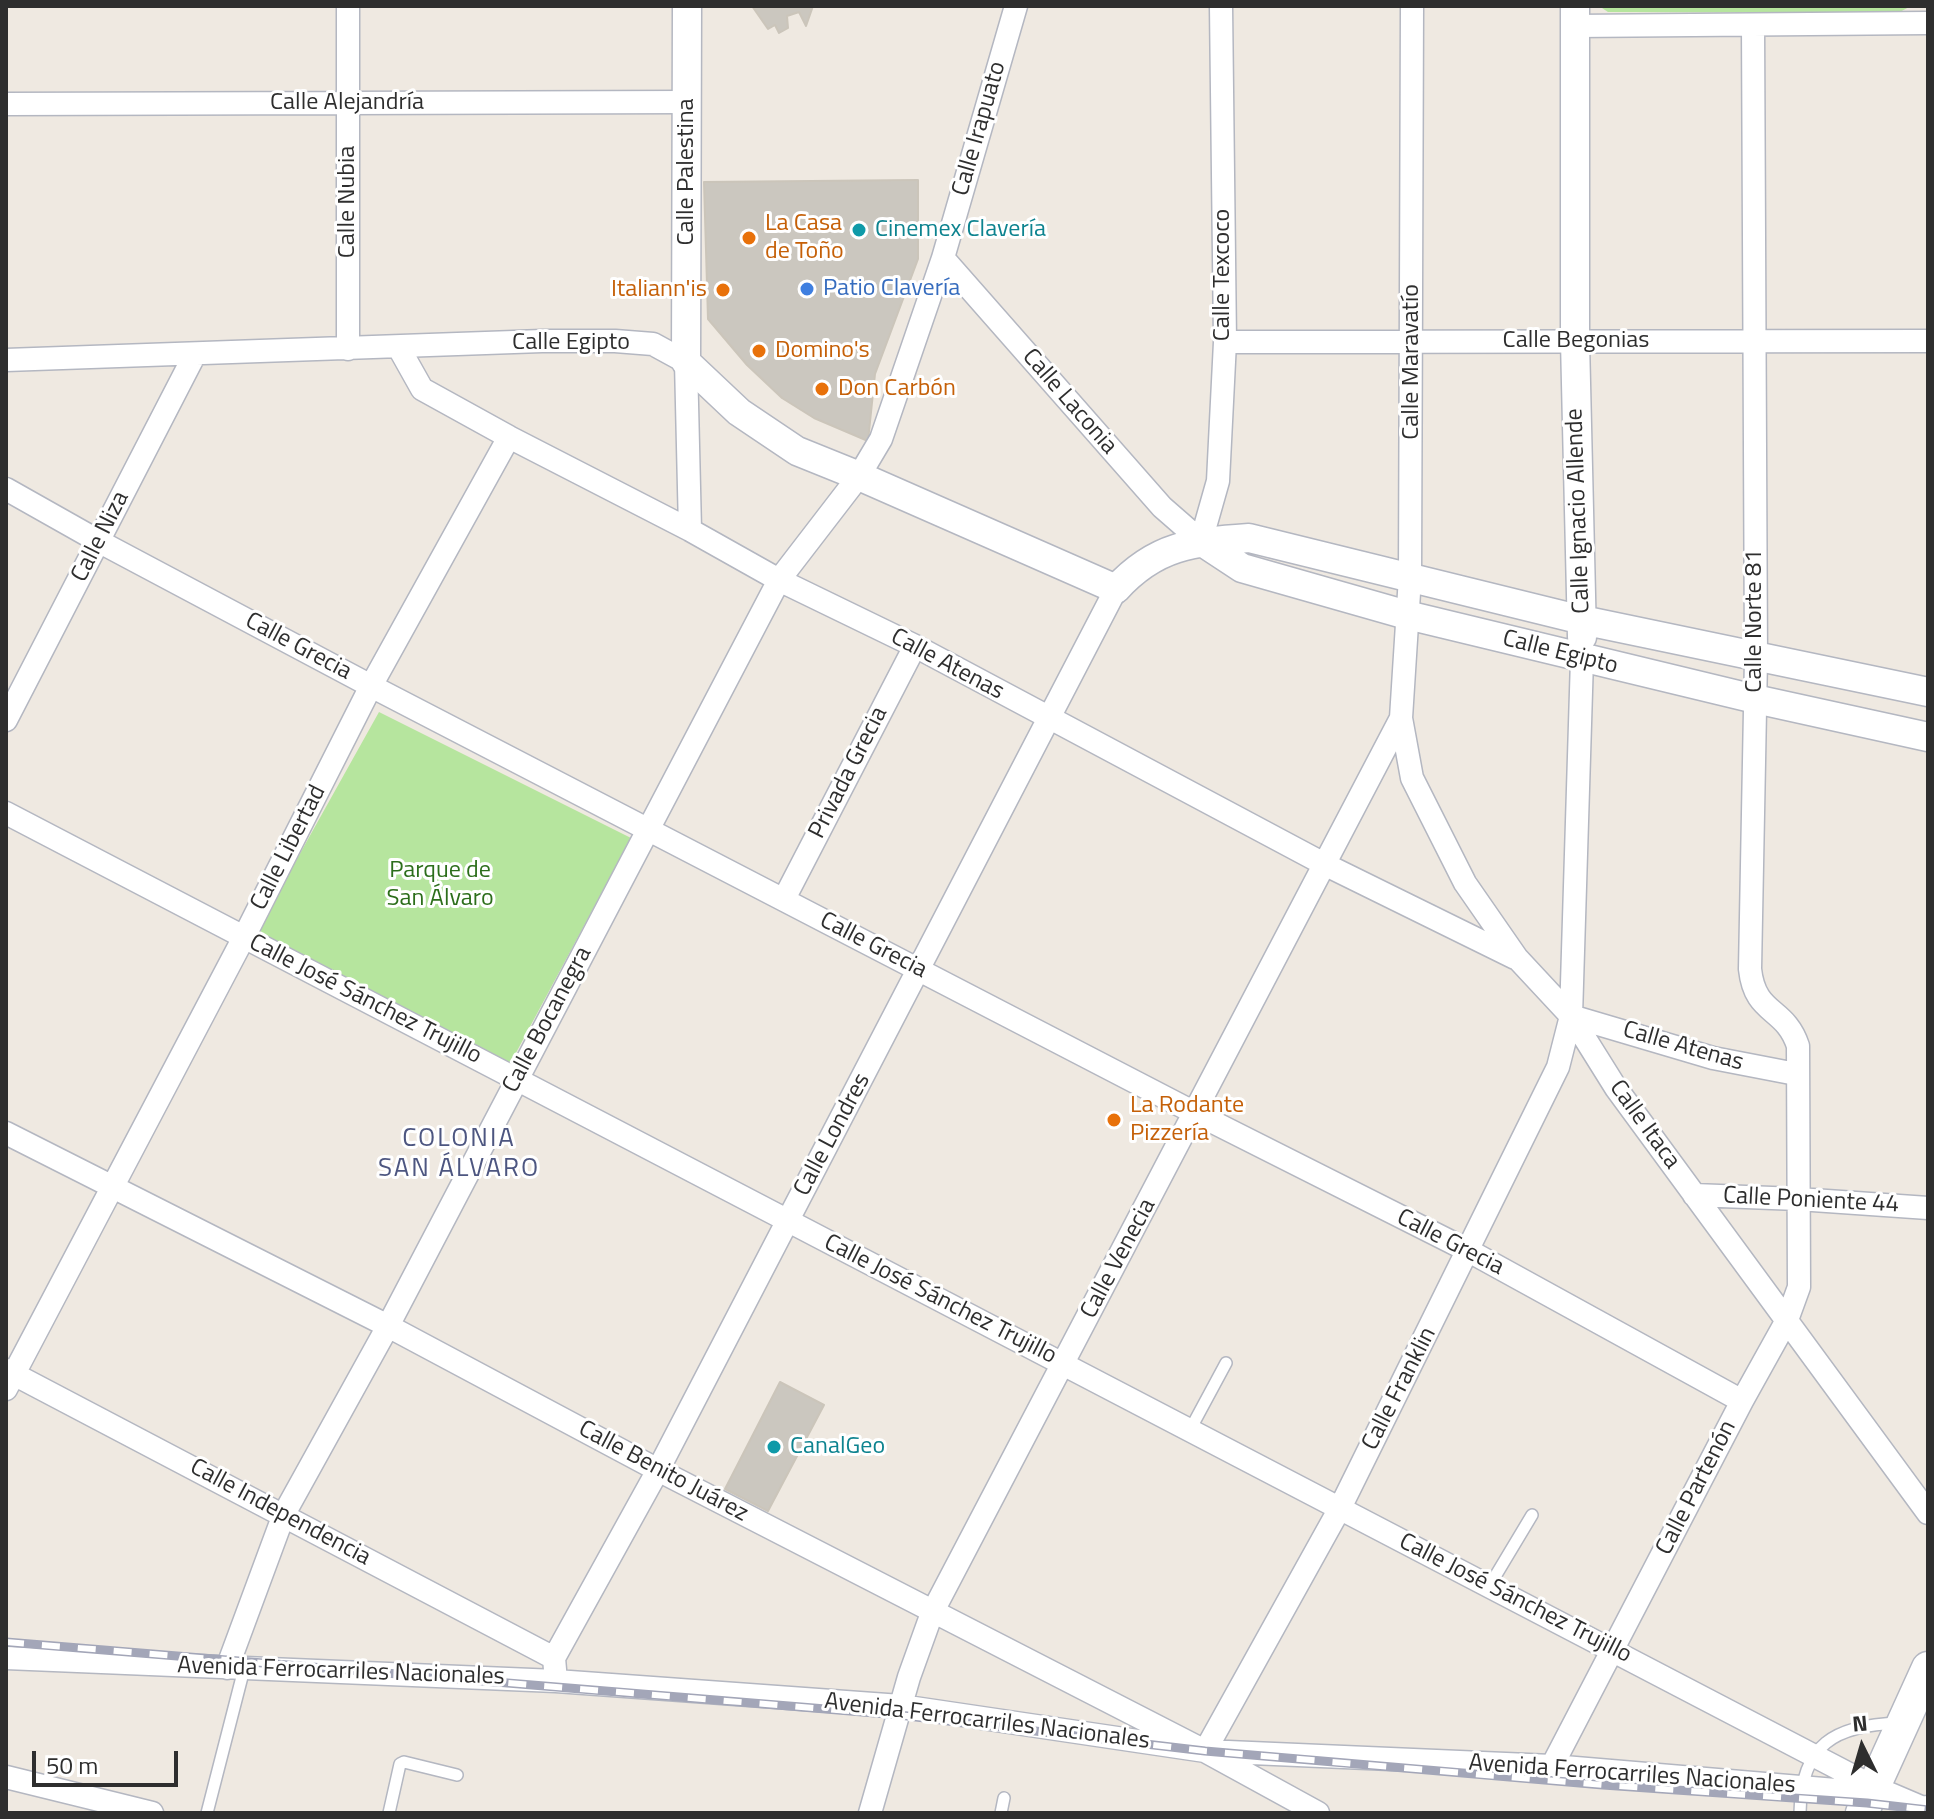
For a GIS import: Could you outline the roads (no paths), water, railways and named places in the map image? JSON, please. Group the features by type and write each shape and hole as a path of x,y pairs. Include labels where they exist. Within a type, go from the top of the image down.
{"main road":[{"path":"1869,1797 1928,1668"}],"street":[{"name":"Calle Nubia","path":"348,6 348,349"},
{"name":"Calle Palestina","path":"687,6 686,362 690,530"},
{"name":"Calle Irapuato","path":"859,476 881,439 943,258 1016,6"},
{"name":"Calle Texcoco","path":"1201,541 1218,481 1225,342 1221,6"},
{"name":"Calle Maravatío","path":"1401,718 1410,577 1412,6"},
{"path":"1575,16 1753,25 1928,23"},
{"name":"Calle Ignacio Allende","path":"1571,1016 1582,659 1575,341 1575,16"},
{"name":"Calle Norte 81","path":"1753,25 1756,658 1751,978 1759,1000 1785,1020 1798,1046 1798,1199"},
{"name":"Calle Alejandría","path":"6,104 687,102"},
{"name":"Calle Laconia","path":"943,258 1162,507 1201,541"},
{"name":"Calle Egipto","path":"6,360 542,341 653,344 686,362 739,412 797,451 1116,589 1148,559 1201,541 1249,538 1582,620 1928,692"},
{"name":"Calle Begonias","path":"1225,342 1928,341"},
{"name":"Calle Atenas","path":"399,348 422,389 509,437 690,530 779,580 915,646 1324,864 1517,958"},
{"name":"Calle Niza","path":"6,720 195,354"},
{"name":"Calle Libertad","path":"9,1378 244,937 371,686 509,437"},
{"name":"Calle Bocanegra","path":"236,1669 284,1514 388,1326 779,580 859,476"},
{"name":"Calle Grecia","path":"6,489 371,686 1195,1113 1469,1251 1742,1401"},
{"name":"Calle Egipto","path":"1201,541 1242,568 1407,615 1582,659 1928,737"},
{"name":"Calle Londres","path":"555,1670 1116,589"},
{"name":"Privada Grecia","path":"784,899 915,646"},
{"name":"Calle Venecia","path":"870,1813 932,1613 1401,718"},
{"name":"Calle Itaca","path":"1401,718 1412,778 1465,883 1517,958 1571,1016 1616,1088 1928,1513"},
{"name":"Calle José Sánchez Trujillo","path":"6,813 1815,1755 1869,1797"},
{"name":"Calle Atenas","path":"1571,1016 1713,1058 1796,1074"},
{"name":"Calle Franklin","path":"1205,1751 1340,1508 1469,1251 1558,1067 1571,1016"},
{"name":"Calle Benito Juárez","path":"6,1133 388,1326 932,1613 1205,1751 1318,1813"},
{"name":"Calle Poniente 44","path":"1694,1195 1928,1208"},
{"name":"Calle Partenón","path":"1552,1766 1787,1320 1799,1287 1798,1199"},
{"name":"Calle Independencia","path":"9,1378 284,1514 555,1670"},
{"name":"Avenida Ferrocarriles Nacionales","path":"6,1658 236,1669 555,1670 901,1706 1205,1751 1552,1766 1803,1787 1869,1797"},
{"path":"6,1777 152,1813"},
{"path":"1869,1797 1928,1812"}],"lane":[{"path":"1191,1428 1226,1363"},
{"path":"1490,1585 1532,1515"},
{"path":"207,1813 236,1669"},
{"path":"1800,1813 1803,1787 1815,1755 1829,1739 1845,1730 1864,1725 1903,1722"},
{"path":"389,1813 400,1764 404,1762 457,1775"},
{"path":"1001,1813 1004,1798"}],"railway":[{"path":"6,1642 899,1715 1205,1751 1928,1810"}],"place":[{"name":"Cinemex Clavería","path":"859,230"},
{"name":"La Casa de Toño","path":"749,238"},
{"name":"Patio Clavería","path":"807,289"},
{"name":"Italiann'is","path":"723,290"},
{"name":"Domino's","path":"759,351"},
{"name":"Don Carbón","path":"822,389"},
{"name":"La Rodante Pizzería","path":"1114,1120"},
{"name":"CanalGeo","path":"774,1447"}],"district":[{"name":"COLONIA SAN ÁLVARO","path":"459,1155"}],"park label":[{"name":"Parque de San Álvaro","path":"440,885"}]}
